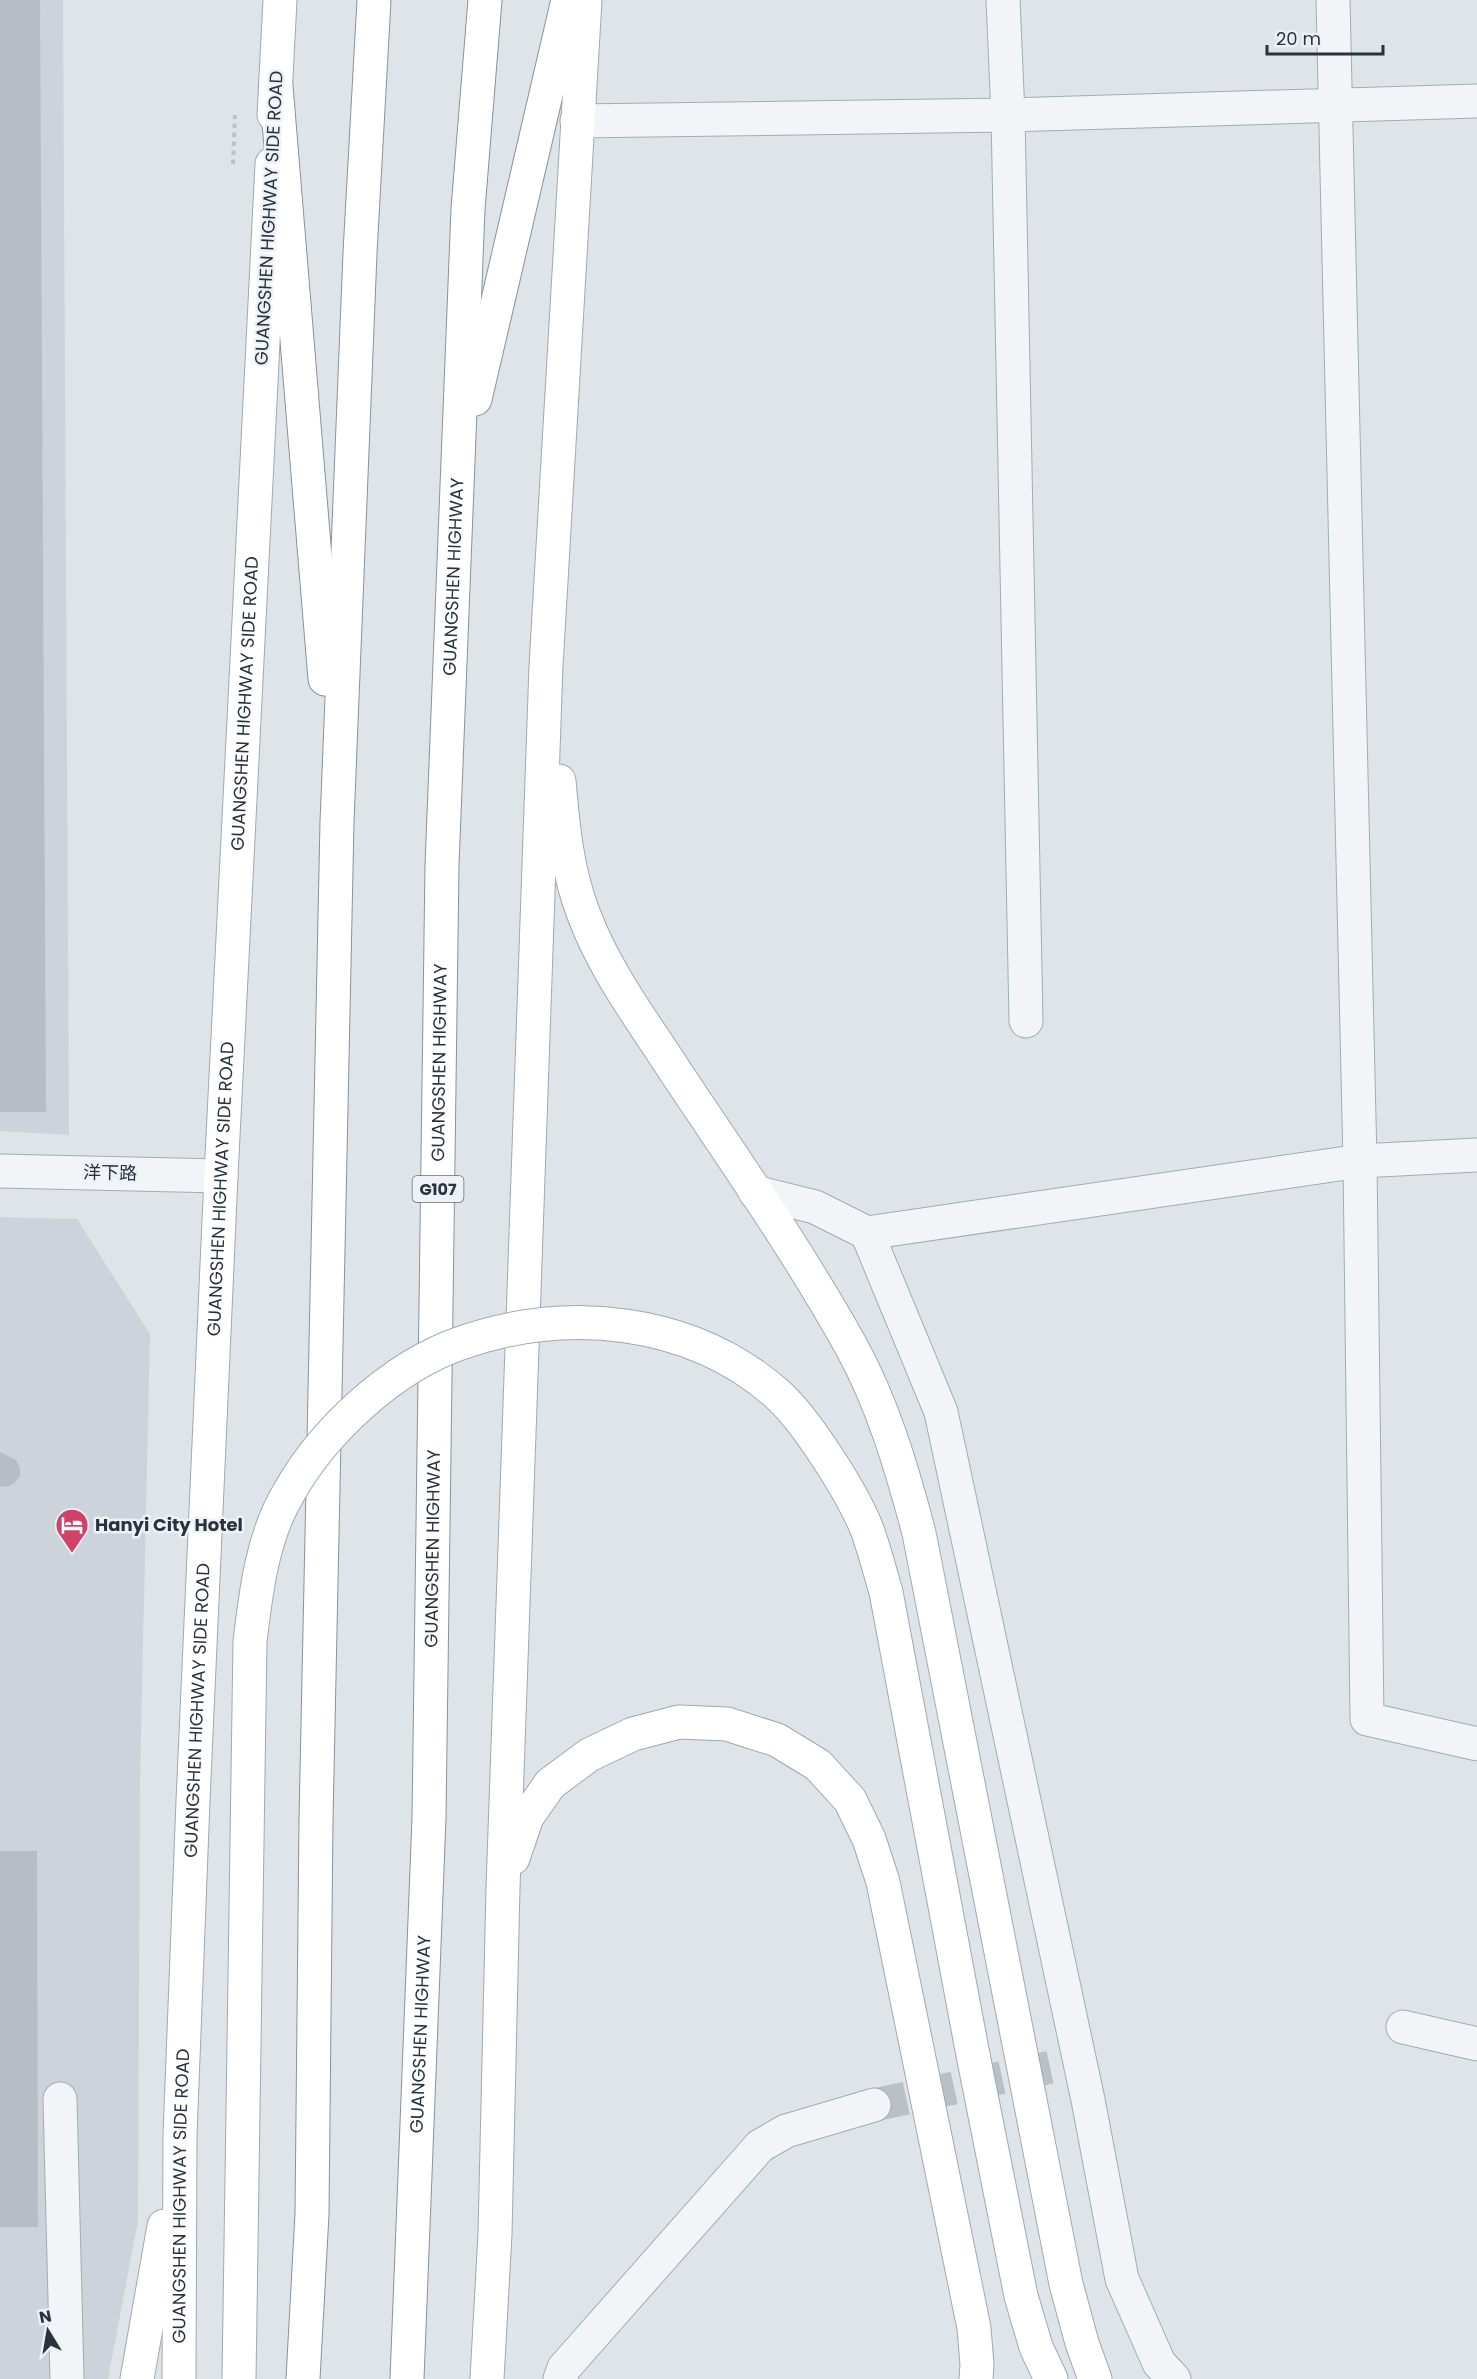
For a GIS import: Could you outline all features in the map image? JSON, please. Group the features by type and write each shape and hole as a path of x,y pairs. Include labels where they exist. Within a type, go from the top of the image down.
{"main road":[{"name":"GUANGSHEN HIGHWAY SIDE ROAD","path":"179,2379 180,2135 221,1176 280,0"},
{"path":"303,2379 312,2214 316,1820 337,822 360,253 374,0"},
{"name":"GUANGSHEN HIGHWAY","path":"407,2379 429,1818 442,866 468,209 485,0"},
{"path":"457,477 568,0"},
{"path":"487,2379 495,2234 503,1888 546,666 585,0"},
{"path":"276,86 337,822"},
{"path":"546,666 566,845 583,914 611,973 755,1192 851,1347 880,1408 902,1470 919,1533 1066,2284 1082,2343 1095,2379"},
{"path":"238,2379 250,1653 256,1590 267,1546 286,1496 314,1453 368,1397 409,1368 459,1343 498,1332 547,1323 595,1323 651,1329 702,1346 741,1367 778,1395 812,1436 839,1477 868,1531 885,1592 1021,2296 1036,2347 1052,2379"},
{"path":"503,1888 527,1817 550,1784 589,1755 633,1734 679,1722 728,1724 777,1740 818,1765 850,1800 869,1839 883,1882 974,2328 976,2379"},
{"path":"137,2379 180,2135"}],"street":[{"path":"1003,0 1008,115 1026,1021"},
{"path":"1333,0 1360,1161 1367,1719 1477,1744"},
{"path":"577,121 1008,115 1477,101"},
{"path":"755,1192 815,1207 867,1233 1360,1161 1477,1155"},
{"name":"洋下路","path":"0,1171 221,1176"},
{"path":"867,1233 941,1412 1086,2091 1122,2279 1159,2363 1174,2379"},
{"path":"1403,2026 1477,2044"},
{"path":"60,2099 67,2379"},
{"path":"560,2379 564,2368 760,2146 786,2131 874,2105"}],"shaded area":[{"path":"0,0 63,0 69,1135 0,1131"},
{"path":"0,1217 77,1219 150,1334 140,1777 138,2221 108,2379 0,2379"}],"building":[{"path":"0,0 40,0 46,1112 0,1112"},
{"path":"0,1452 16,1460 20,1468 20,1476 15,1483 7,1487 0,1486"},
{"path":"0,1851 37,1851 38,2227 0,2227"}],"tunnel":[{"path":"874,2105 1080,2061"}],"place":[{"name":"Hanyi City Hotel","path":"72,1554"}]}
